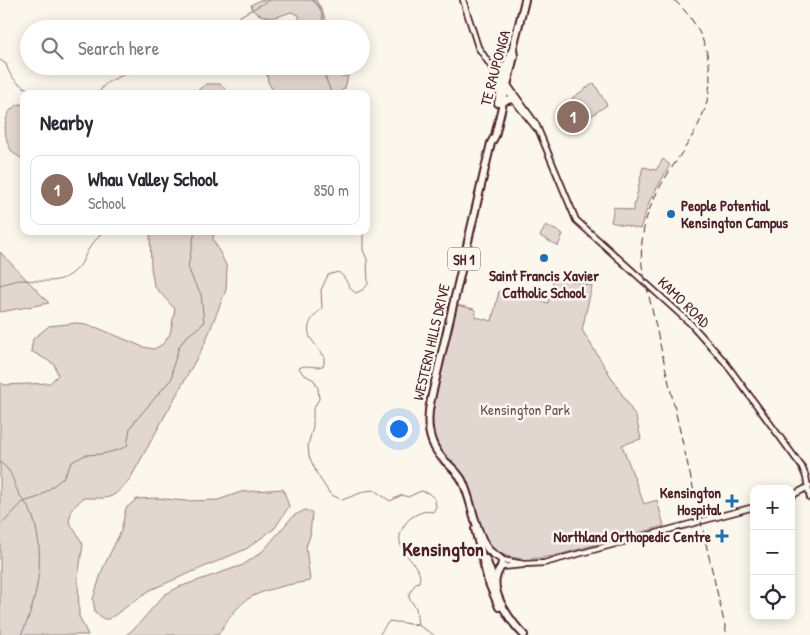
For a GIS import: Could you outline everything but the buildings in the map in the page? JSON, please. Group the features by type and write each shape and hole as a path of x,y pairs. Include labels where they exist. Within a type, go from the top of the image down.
{"highway":[{"name":"TE RAUPONGA","path":"491,143 505,84 506,66 513,48 525,0"},
{"name":"WESTERN HILLS DRIVE","path":"513,48 514,56 505,84 495,136 491,143 427,420 432,443 461,478 493,594 502,613 518,635"},
{"path":"492,65 506,66"},
{"path":"503,100 513,99"},
{"name":"WESTERN HILLS DRIVE","path":"473,516 486,545 495,556"},
{"name":"SH 1","path":"480,548 489,565 493,594"},
{"path":"495,556 490,558 489,565 494,570 500,568"},
{"name":"SH 1","path":"495,556 502,560"},
{"path":"502,560 496,580 497,593 513,623 524,635"}],"main road":[{"name":"KAMO ROAD","path":"463,0 476,43 536,124 576,220 690,322 724,361 808,476 810,498"},
{"name":"KAMO ROAD","path":"505,84 513,99 537,130"},
{"path":"795,494 809,486"},
{"path":"500,568 550,561 750,508"},
{"path":"502,560 524,564"}],"green space":[{"path":"260,0 316,0 325,20 299,20 299,15 291,12 275,17 262,16 252,10 251,5"},
{"path":"267,75 348,76 345,88 342,90 273,90 268,82"},
{"path":"594,83 607,105 585,120 572,98"},
{"path":"206,84 220,84 226,90 198,90"},
{"path":"20,104 20,157 13,153 9,147 5,132 7,118 14,107"},
{"path":"663,159 670,165 650,200 640,229 611,222 614,207 633,211 643,167 656,170"},
{"path":"546,225 563,234 558,246 540,236"},
{"path":"150,235 214,235 213,239 227,267 226,290 204,345 130,479 114,495 105,498 83,498 72,509 69,521 83,544 78,578 79,616 88,635 0,635 0,383 5,385 50,383 58,375 54,364 31,351 33,339 49,326 77,323 98,328 143,347 154,349 163,344 170,334 175,309 154,286 151,267"},
{"path":"0,252 49,303 0,312"},
{"name":"Kensington Park","path":"554,277 592,286 582,330 636,417 641,439 622,445 644,504 657,500 664,526 554,556 521,558 505,556 487,544 483,537 468,484 439,449 432,425 433,406 457,305 474,309 476,312 475,317 492,321 499,291 548,303"},
{"path":"283,489 289,506 275,528 246,549 150,590 109,619 104,619 95,612 93,599 103,568 121,531 126,508 137,499 218,500 241,492"},
{"path":"305,510 312,513 310,536 306,547 310,581 273,589 251,597 237,609 218,635 126,635 136,627 164,595 179,587 243,565 263,551 293,516"}],"waterway":[{"path":"238,20 240,16 270,0"},
{"path":"312,0 320,10 322,20"},
{"path":"0,60 6,64 14,79 29,90"},
{"path":"101,90 106,84 124,75"},
{"path":"324,75 330,90"},
{"path":"0,285 19,280 49,281 70,275 80,266 100,235"},
{"path":"0,526 23,502 39,497 63,478 72,462 85,455 102,454 127,446 130,428 172,378 173,366 179,347 185,338 204,323 201,294 188,267 194,235"},
{"path":"363,235 363,250 367,259 368,284 364,289 356,293 338,272 328,275 321,290 322,308 309,324 310,337 321,354 324,355 324,365 299,368 303,374 314,380 318,388 319,399 313,409 313,427 308,445 309,456 317,474 330,494 342,500 374,490 390,501 402,495 408,497 421,491 428,493 435,499 436,507 433,512 419,513 412,517 408,520 400,535 400,543 403,550 420,575 419,582 416,583 409,594 409,598 416,608 418,625"},
{"path":"0,462 10,473 19,494 30,510 38,540 39,573 36,590 21,635"},
{"path":"379,635 389,621 418,625 434,635"}],"railway":[{"path":"674,0 686,12 703,40 710,72 709,89 706,105 695,132 657,192 646,218 641,250 642,266 727,635"}],"place":[{"name":"Whau Valley School","path":"573,117"},
{"name":"People Potential Kensington Campus","path":"671,214"},
{"name":"Saint Francis Xavier Catholic School","path":"544,258"},
{"name":"Kensington Hospital","path":"732,501"},
{"name":"Northland Orthopedic Centre","path":"722,536"}],"district":[{"name":"Kensington","path":"443,548"}]}
